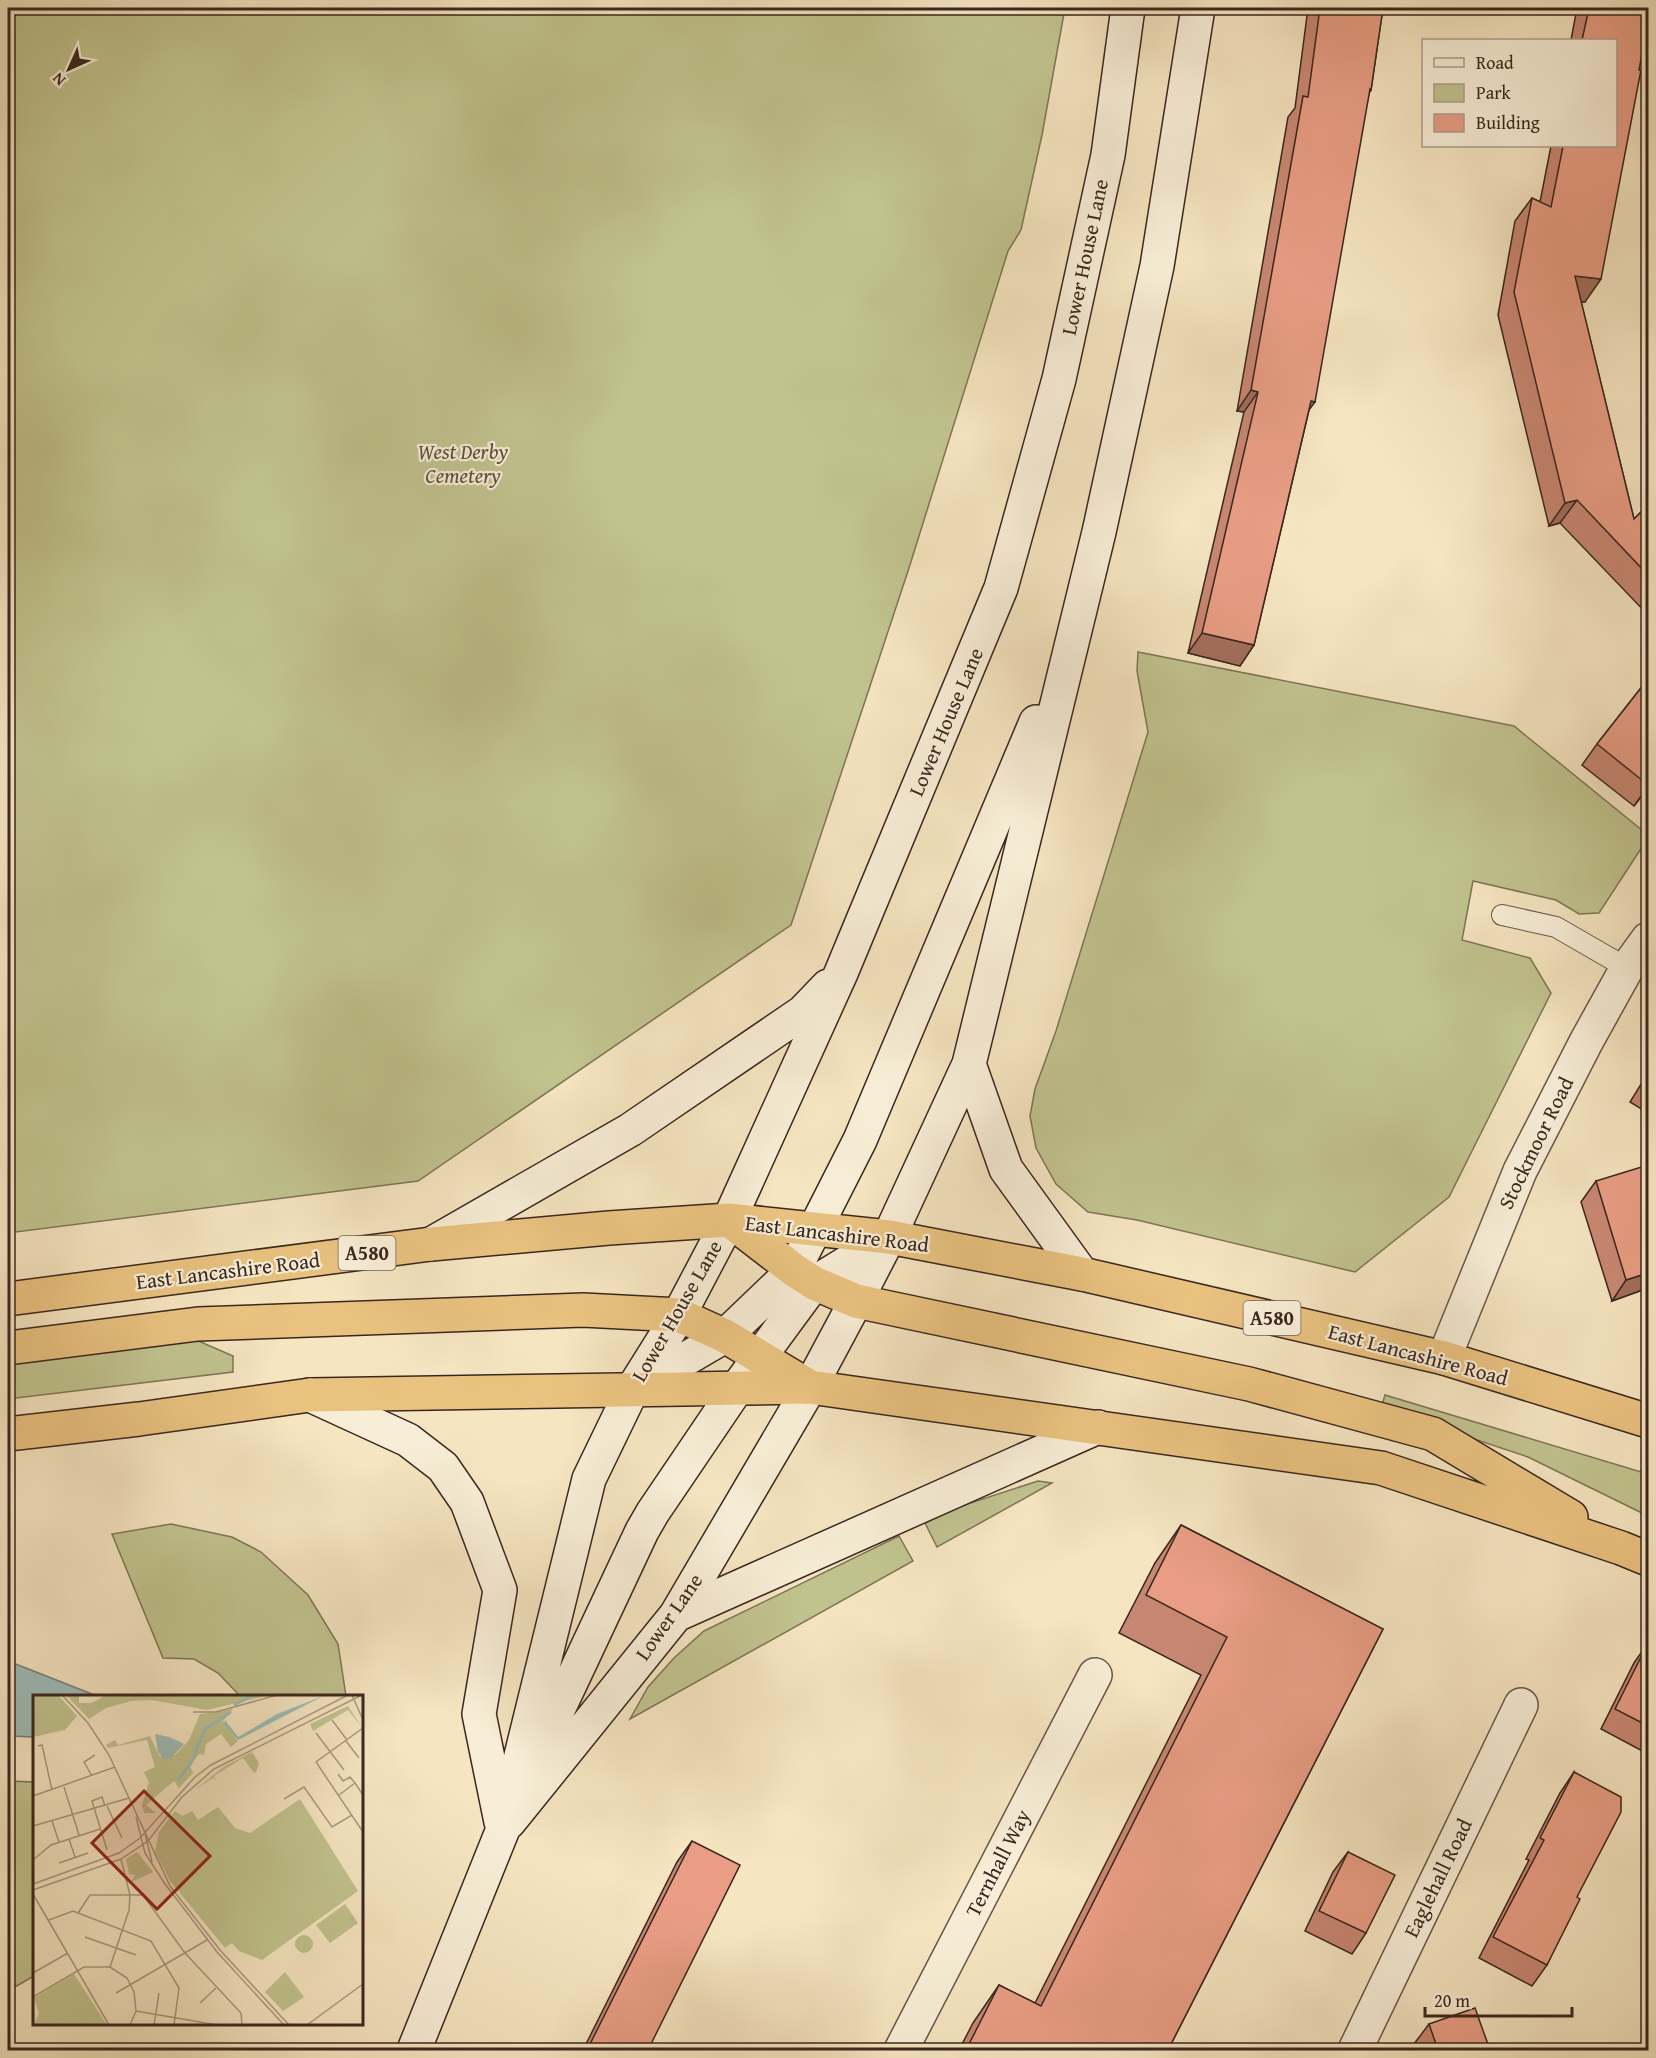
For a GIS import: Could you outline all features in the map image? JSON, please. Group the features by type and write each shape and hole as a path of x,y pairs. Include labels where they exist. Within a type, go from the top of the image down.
{"highway":[{"name":"East Lancashire Road","path":"8,1299 431,1244 729,1220 889,1237 1082,1274 1444,1358 1648,1421"},
{"path":"729,1220 804,1277 856,1301 1249,1384 1433,1434 1635,1553"},
{"path":"8,1348 198,1324 583,1310 679,1315 725,1336 810,1387"},
{"path":"8,1434 139,1419 310,1395 810,1387 1381,1468 1635,1553"}],"street":[{"name":"Lower House Lane","path":"632,1390 679,1315 729,1220 841,973 1001,588 1059,379 1108,155 1128,8"},
{"path":"810,1387 889,1237 969,1064 1099,532 1156,266 1198,8"},
{"path":"502,1829 642,1531 760,1357 804,1277 813,1230 860,1140 1075,630"},
{"name":"Stockmoor Road","path":"1444,1358 1520,1171 1586,1042 1627,968 1648,939"},
{"path":"431,1244 630,1130 803,1012 841,973"},
{"path":"969,1064 1006,1168 1082,1274"},
{"path":"632,1390 725,1336 804,1277 889,1237"},
{"name":"Lower Lane","path":"502,1829 676,1615 810,1387"},
{"name":"Lower Lane","path":"414,2050 502,1829 589,1479 632,1390"},
{"path":"310,1395 408,1440 443,1467 467,1502 500,1590 479,1714 502,1829"},
{"path":"676,1615 1098,1427"},
{"name":"Ternhall Way","path":"901,2050 1095,1675"},
{"name":"Eaglehall Road","path":"1355,2050 1521,1705"}],"lane":[{"path":"1502,915 1556,927 1627,968"}],"green space":[{"name":"West Derby Cemetery","path":"8,8 1065,8 1042,135 1021,230 1008,251 909,568 791,925 418,1181 8,1233"},
{"path":"1138,652 1514,726 1648,835 1599,913 1579,914 1556,900 1473,881 1462,940 1530,958 1551,993 1449,1197 1355,1272 1137,1220 1088,1212 1056,1184 1036,1148 1030,1116 1035,1089 1056,1031 1148,732 1137,671"},
{"path":"187,1336 233,1356 233,1372 8,1399 8,1356"},
{"path":"1385,1395 1648,1474 1648,1516 1528,1457 1381,1408"},
{"path":"1038,1481 1052,1483 937,1547 925,1523 955,1508"},
{"path":"171,1524 232,1537 261,1552 308,1595 338,1644 346,1695 239,1695 218,1673 194,1659 163,1658 112,1534"},
{"path":"899,1536 913,1561 630,1719 648,1687 674,1658 704,1631"},
{"path":"8,1781 33,1782 33,1977 8,1991"}],"water":[{"path":"8,1661 94,1695 33,1695 33,1737 8,1736"}],"building":[{"path":"1320,8 1383,8 1371,90 1315,402 1311,401 1254,645 1202,633 1258,392 1251,390 1303,96 1308,97"},
{"path":"1589,8 1648,8 1648,22 1639,70 1641,70 1601,279 1575,276 1634,519 1648,505 1648,575 1577,500 1565,503 1514,292 1532,198 1551,207 1563,147 1617,147 1617,39 1582,39"},
{"path":"1648,679 1648,785 1597,744"},
{"path":"1648,1165 1648,1273 1626,1280 1596,1181"},
{"path":"1181,1525 1383,1629 1168,2050 966,2050 999,1985 1041,2006 1227,1637 1146,1595"},
{"path":"1648,1643 1648,1726 1615,1709"},
{"path":"1574,1772 1621,1797 1621,1812 1577,1897 1580,1899 1547,1965 1493,1937 1544,1840 1540,1838"},
{"path":"692,1841 740,1865 648,2050 587,2050"},
{"path":"1348,1852 1395,1875 1366,1933 1319,1911"},
{"path":"1475,2008 1490,2050 1438,2050 1429,2024"}]}
